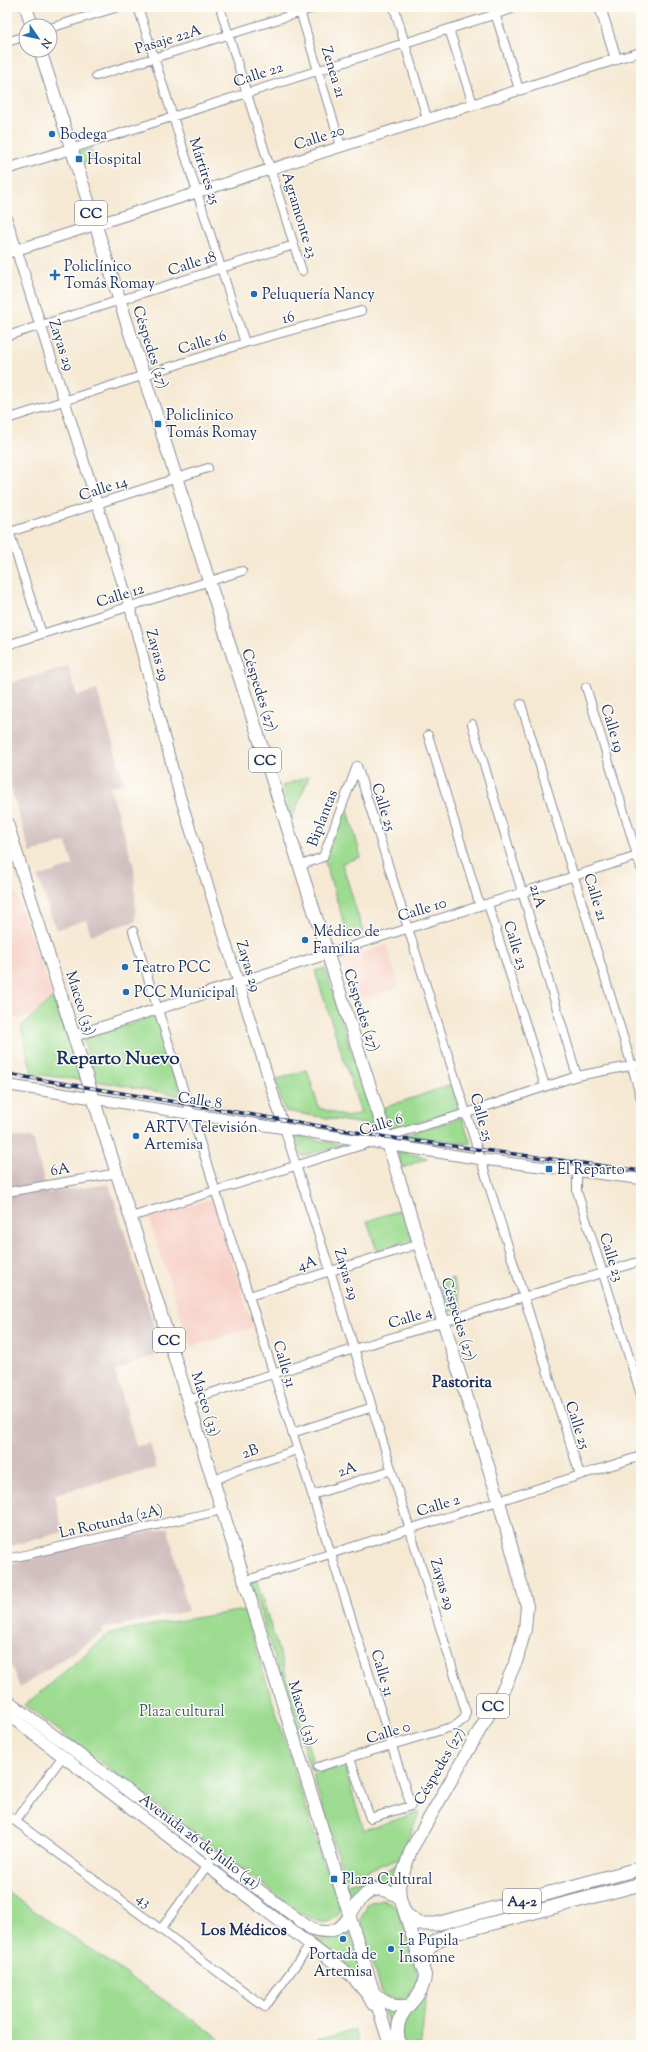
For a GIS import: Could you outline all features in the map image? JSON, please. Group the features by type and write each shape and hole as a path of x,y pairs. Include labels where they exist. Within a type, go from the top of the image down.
{"highway":[{"name":"A4-2","path":"406,1914 418,1924 436,1924 641,1868"},
{"name":"A4-2","path":"422,1966 427,1949 436,1940 444,1937 641,1884"}],"main road":[{"path":"26,7 29,18"},
{"name":"Céspedes (27)","path":"43,58 387,1141 499,1501 527,1606 523,1636 517,1658 505,1686 410,1850 399,1885 400,1898"},
{"name":"Maceo (33)","path":"7,823 11,850 74,1036 118,1173 374,1994"},
{"name":"Avenida 26 de Julio (41)","path":"7,1700 211,1860 311,1944 374,1994"},
{"name":"Avenida 26 de Julio (41)","path":"7,1714 63,1756 311,1929 329,1933 338,1930 350,1916"},
{"path":"350,1916 364,1894 373,1890 391,1892 400,1898"},
{"name":"CC","path":"400,1898 425,1974 422,1988 399,2019 396,2034 400,2045"},
{"path":"352,1976 368,1996 384,2028"},
{"path":"374,1994 394,2006 408,2006"},
{"name":"CC","path":"374,1994 390,2045"}],"street":[{"path":"58,26 118,7"},
{"name":"Mártires 25","path":"138,7 245,343"},
{"name":"Agramonte 23","path":"220,7 302,271"},
{"name":"Pasaje 22A","path":"96,76 300,10 317,7"},
{"path":"394,7 427,118"},
{"name":"Calle 22","path":"7,169 449,29 495,10 518,7"},
{"path":"600,7 616,59"},
{"name":"Zenea 21","path":"300,10 341,146"},
{"path":"495,10 519,89"},
{"path":"449,29 472,104"},
{"path":"7,42 18,39"},
{"name":"Calle 20","path":"12,252 197,194 427,118 641,52"},
{"name":"Zayas 29","path":"7,220 12,252 40,326 130,607 179,793 392,1470 466,1712 464,1719"},
{"name":"Calle 18","path":"7,336 294,245"},
{"name":"16","path":"245,343 361,311"},
{"name":"Calle 16","path":"7,420 245,343"},
{"name":"Calle 14","path":"8,530 97,505 176,480 208,468"},
{"path":"8,530 42,634"},
{"name":"Calle 12","path":"7,645 242,572"},
{"name":"Calle 19","path":"586,687 639,856 641,868"},
{"name":"Calle 21","path":"521,704 575,876 641,1099"},
{"name":"21A","path":"472,724 577,1076"},
{"name":"Calle 23","path":"428,736 545,1086"},
{"name":"Biplantas","path":"299,866 323,857 357,766"},
{"name":"Calle 25","path":"357,766 407,929 467,1113 479,1159 580,1475"},
{"name":"Calle 10","path":"74,1036 238,982 639,856"},
{"name":"Calle 31","path":"133,930 193,1114 330,1554 411,1806 370,1818 350,1758"},
{"name":"Calle 6","path":"387,1141 577,1076 641,1064"},
{"name":"Calle 8","path":"7,1085 370,1142 387,1141 479,1159 641,1179"},
{"name":"Calle 6","path":"131,1217 370,1142"},
{"name":"Calle 23","path":"578,1172 577,1191 641,1395"},
{"name":"6A","path":"7,1192 118,1173"},
{"name":"4A","path":"249,1296 419,1244"},
{"name":"Calle 4","path":"188,1400 641,1260"},
{"path":"292,1433 372,1407"},
{"name":"2B","path":"213,1481 237,1470 298,1450"},
{"name":"Calle 2","path":"244,1581 641,1456"},
{"name":"2A","path":"312,1495 392,1470"},
{"name":"La Rotunda (2A)","path":"7,1559 222,1510"},
{"name":"Calle 0","path":"318,1767 455,1726 464,1719"},
{"path":"15,1821 63,1756"},
{"name":"43","path":"7,1815 265,2007 311,1944"},
{"path":"161,1929 211,1860"}],"shaded area":[{"path":"68,666 77,696 97,690 124,782 110,787 134,867 136,921 91,935 86,920 56,930 38,877 73,865 66,842 30,853 7,775 7,684"},
{"path":"13,886 53,997 28,1018 7,1019 7,888"},
{"path":"387,945 399,987 353,1001 341,959"},
{"path":"7,1137 33,1138 47,1193 109,1184 162,1352 115,1371 136,1446 150,1443 157,1468 55,1494 63,1532 7,1547"},
{"path":"212,1199 253,1327 191,1347 149,1218"},
{"path":"168,1528 188,1611 102,1629 103,1632 20,1688 7,1655 7,1565 83,1546"}],"green space":[{"path":"91,149 94,159 82,163 79,152"},
{"path":"309,776 292,819 282,786"},
{"path":"346,803 361,857 342,863 363,932 348,936 324,859"},
{"path":"325,968 375,1126 285,1111 275,1080 307,1070 319,1108 347,1117 361,1113 315,971"},
{"path":"53,997 81,1080 32,1074 21,1027"},
{"path":"155,1016 182,1096 96,1081 83,1039"},
{"path":"451,1085 460,1110 392,1130 389,1128 383,1108"},
{"path":"462,1118 471,1144 402,1135"},
{"path":"295,1136 344,1145 302,1156"},
{"path":"397,1151 427,1158 402,1168"},
{"path":"403,1209 413,1240 377,1251 367,1221"},
{"path":"453,1278 462,1308 448,1312 440,1282"},
{"path":"256,1579 316,1770 311,1771 250,1581"},
{"name":"Plaza cultural","path":"244,1610 326,1872 328,1872 339,1903 339,1914 331,1920 322,1921 303,1915 25,1705 108,1635 134,1628"},
{"path":"7,1706 319,1940 328,1941 335,1939 349,1929 365,1980 7,1709"},
{"path":"344,1766 364,1830 420,1812 399,1858 345,1879 312,1774"},
{"path":"402,1861 389,1884 350,1904 345,1885 381,1874"},
{"path":"7,1892 229,2045 7,2045"},
{"path":"382,1900 390,1902 398,1909 419,1977 416,1987 406,1998 396,1999 389,1997 380,1990 360,1920 368,1904"},
{"path":"426,1993 421,2045 402,2045 402,2020"},
{"path":"383,2008 391,2012 398,2012 394,2037"},
{"path":"355,2030 360,2045 298,2045"}],"railway":[{"path":"7,1074 386,1137 641,1171"}],"place":[{"name":"Bodega","path":"52,134"},
{"name":"Hospital","path":"79,159"},
{"name":"Policlínico Tomás Romay","path":"55,275"},
{"name":"Peluquería Nancy","path":"254,294"},
{"name":"Policlinico Tomás Romay","path":"158,424"},
{"name":"Médico de Familia","path":"305,940"},
{"name":"Teatro PCC","path":"125,967"},
{"name":"PCC Municipal","path":"126,992"},
{"name":"ARTV Televisión Artemisa","path":"136,1136"},
{"name":"El Reparto","path":"549,1169"},
{"name":"Plaza Cultural","path":"334,1879"},
{"name":"Portada de Artemisa","path":"343,1939"},
{"name":"La Pupila Insomne","path":"391,1949"}],"district":[{"name":"Reparto Nuevo","path":"118,1057"},
{"name":"Pastorita","path":"462,1381"},
{"name":"Los Médicos","path":"244,1929"}]}
